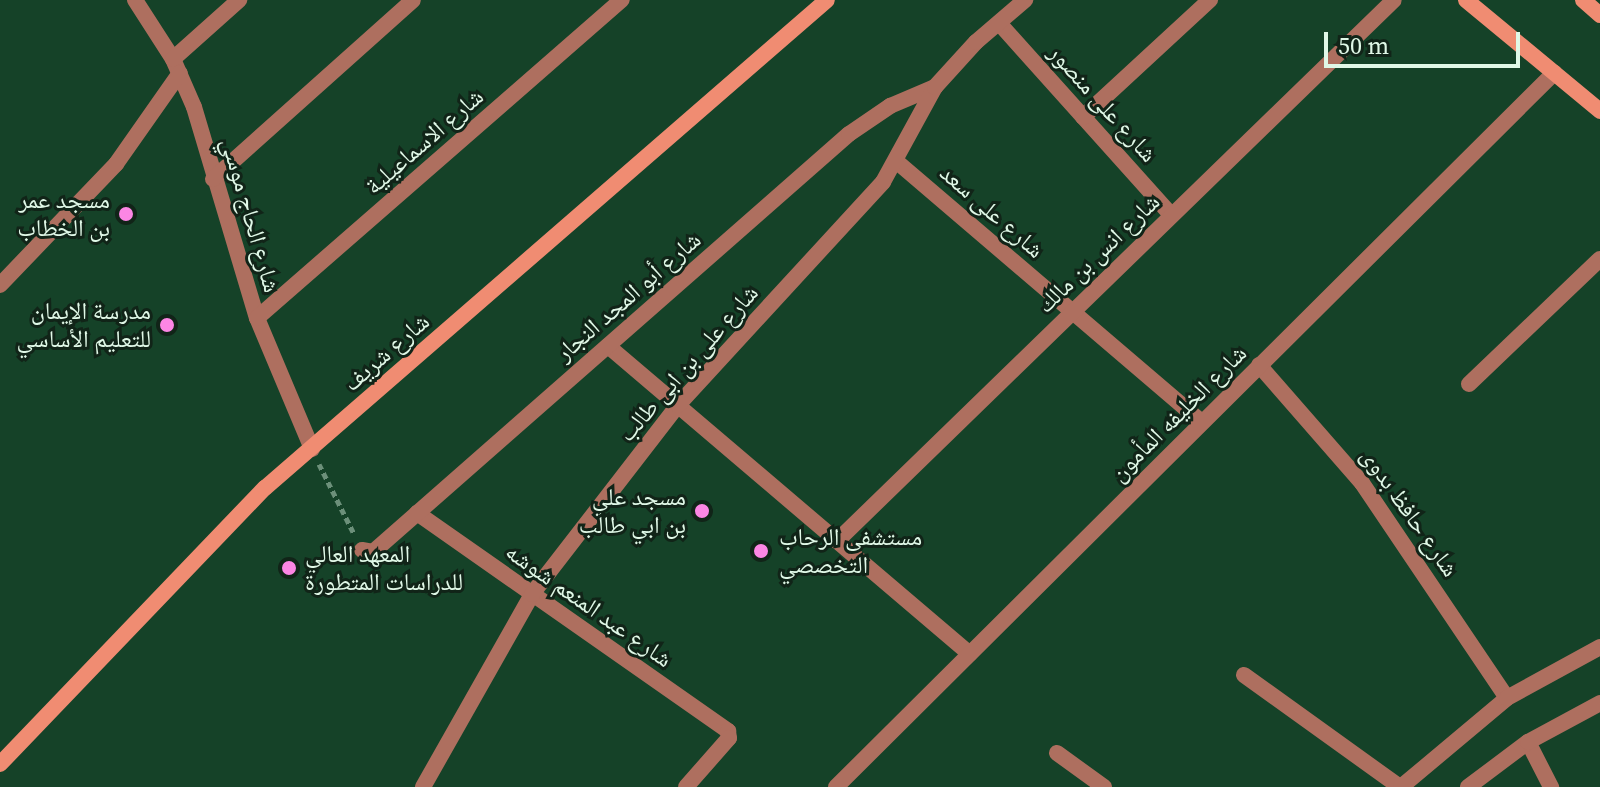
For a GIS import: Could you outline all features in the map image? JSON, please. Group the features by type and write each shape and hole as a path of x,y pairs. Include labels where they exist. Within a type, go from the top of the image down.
{"street":[{"name":"شارع الحاج موسي","path":"135,0 176,66 257,318 312,449"},
{"path":"0,285 116,164 176,66 239,0"},
{"path":"213,179 413,0"},
{"name":"شارع الاسماعيلية","path":"257,318 622,0"},
{"name":"شارع شريف","path":"0,764 223,528 827,0"},
{"name":"شارع على بن ابى طالب","path":"423,787 532,594 678,405 875,192 896,161 935,87 1025,0"},
{"path":"1083,117 1210,0"},
{"name":"شارع انس بن مالك","path":"837,541 1394,0"},
{"path":"1466,0 1600,111"},
{"path":"1584,0 1600,15"},
{"name":"شارع على منصور","path":"999,23 1171,215"},
{"name":"شارع الخليفه المأمون","path":"836,787 1554,73"},
{"name":"شارع أبو المجد النجار","path":"362,550 373,552 849,134 890,106 935,87"},
{"name":"شارع على سعد","path":"896,161 1202,422"},
{"path":"1469,384 1600,259"},
{"path":"608,346 970,654"},
{"name":"شارع حافظ بدوى","path":"1259,365 1362,483 1507,698"},
{"name":"شارع عبد المنعم شوشه","path":"417,513 728,731 729,738 686,787"},
{"path":"1244,675 1400,787 1507,698 1600,647"},
{"path":"1468,787 1528,742 1600,703"},
{"path":"1528,742 1551,787"},
{"path":"1057,753 1104,787"}],"path":[{"path":"312,449 362,550"}],"place":[{"name":"مسجد عمر بن الخطاب","path":"126,214"},
{"name":"مدرسة الإيمان للتعليم الأساسي","path":"167,325"},
{"name":"مسجد علي بن ابي طالب","path":"702,511"},
{"name":"مستشفى الرحاب التخصصي","path":"761,551"},
{"name":"المعهد العالي للدراسات المتطورة","path":"289,568"}]}
